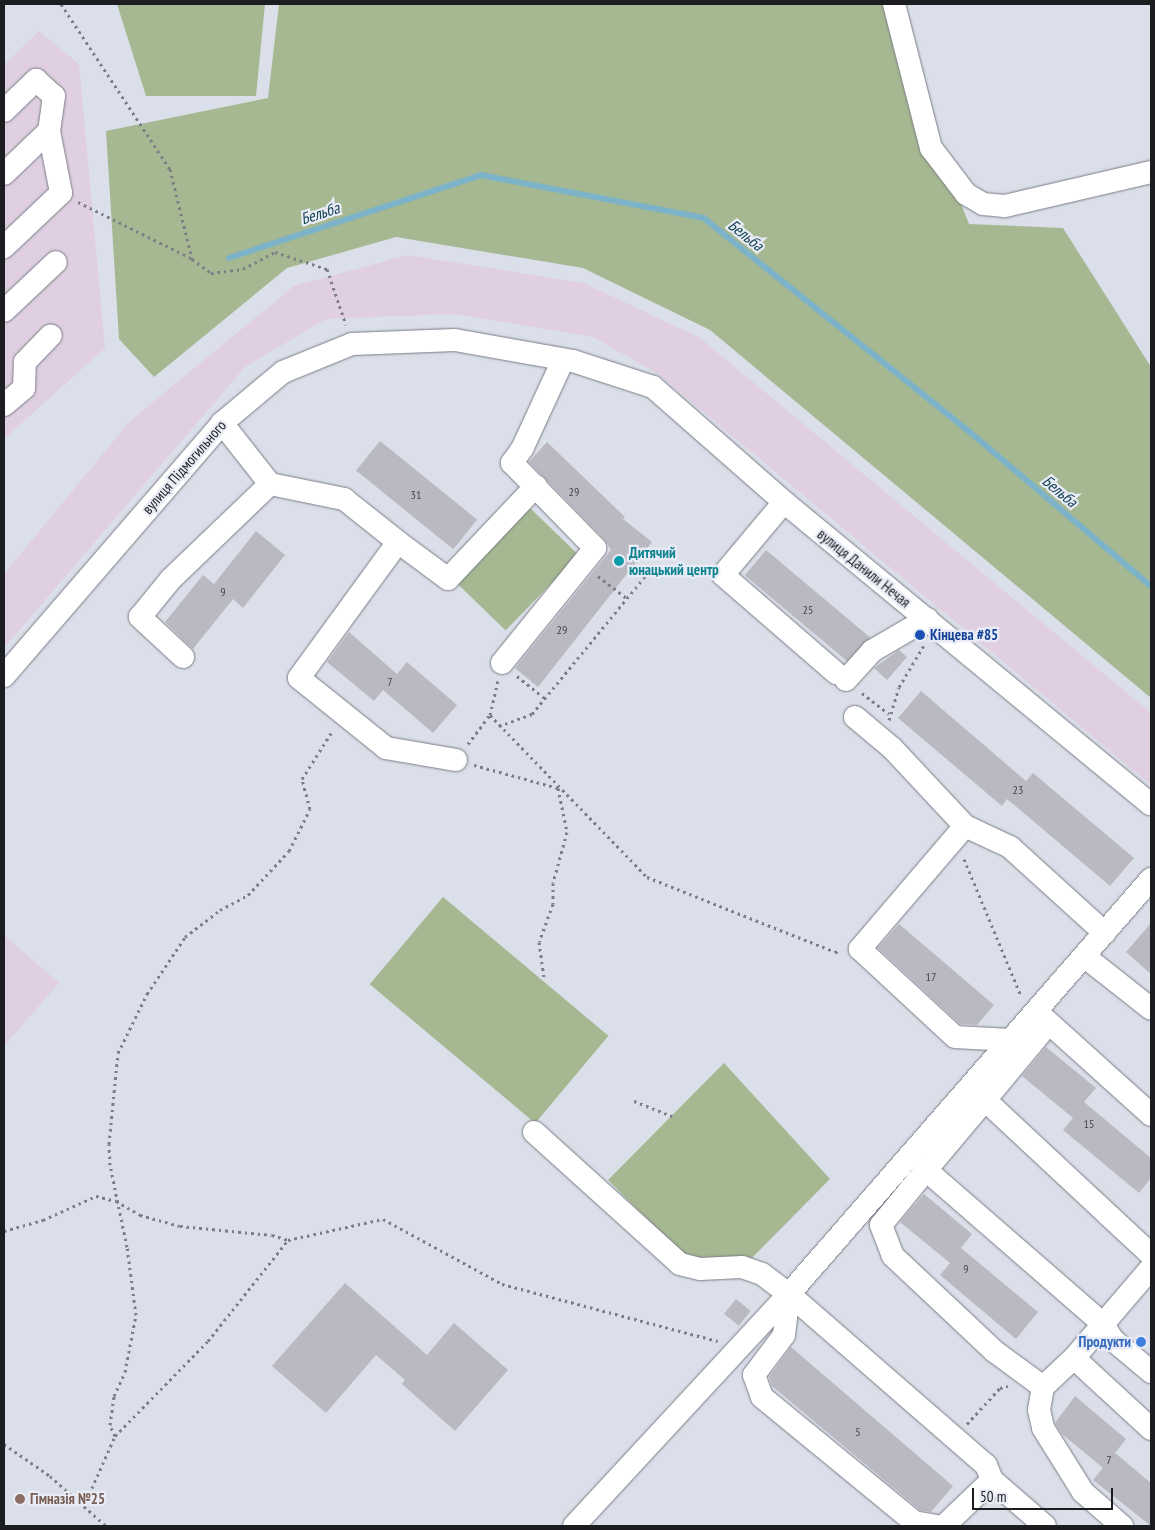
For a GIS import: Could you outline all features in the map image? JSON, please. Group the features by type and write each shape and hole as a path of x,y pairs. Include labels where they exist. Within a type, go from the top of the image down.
{"street":[{"path":"894,4 931,148 966,194 983,204 1005,206 1151,172"},
{"path":"4,111 36,80 54,96 49,131 61,193 4,247"},
{"path":"4,174 49,131"},
{"path":"4,311 56,262"},
{"path":"4,405 24,388 25,362 52,335"},
{"name":"вулиця Підмогильного","path":"4,676 222,422 283,372 352,344 455,340 563,360"},
{"path":"502,663 595,548 512,463 523,447 563,360"},
{"name":"вулиця Данили Нечая","path":"563,360 653,387 784,502 1151,804"},
{"path":"222,422 270,484 344,499 448,579 536,486"},
{"path":"183,657 140,616 171,579 270,484"},
{"path":"784,502 723,576 841,676 872,651 931,623"},
{"path":"398,542 299,678 386,748 456,760"},
{"path":"855,717 892,748 965,826 1010,847 1104,933"},
{"path":"965,826 860,949 955,1037 1010,1040"},
{"path":"1042,1388 994,1351 892,1256 881,1225 985,1100 1038,1017 1084,956 1151,879"},
{"path":"1084,956 1151,1009"},
{"path":"574,1526 741,1348 1010,1040 1038,1017"},
{"path":"1038,1017 1151,1115"},
{"path":"985,1100 1151,1255"},
{"path":"534,1132 680,1264 700,1269 742,1267 762,1274 789,1294 986,1466 992,1480 1045,1526"},
{"path":"926,1170 1103,1324 1113,1340 1151,1372"},
{"path":"1122,1526 1083,1492 1043,1428 1039,1410 1042,1388 1074,1358 1151,1268"},
{"path":"789,1294 784,1335 754,1375 762,1397 914,1522 937,1526"},
{"path":"1074,1358 1151,1429"},
{"path":"944,1526 992,1480"}],"path":[{"path":"61,4 170,169 192,258"},
{"path":"61,193 192,258 211,273 243,269 275,252 327,269 352,344"},
{"path":"582,564 626,599"},
{"path":"499,726 532,714 646,575 723,576"},
{"path":"892,748 889,714 899,688 931,623"},
{"path":"545,699 502,663 490,715 456,760 558,788"},
{"path":"115,1436 110,1425 114,1396 125,1372 136,1315 127,1247 110,1165 109,1144 118,1053 147,994 185,937 220,910 248,895 289,851 310,809 302,779 343,714"},
{"path":"490,715 558,788 647,877 835,952"},
{"path":"544,977 539,942 553,904 553,883 567,832 558,788"},
{"path":"965,826 964,858 1038,1017"},
{"path":"634,1101 672,1116"},
{"path":"4,1231 43,1220 96,1196 116,1201 140,1215 180,1226 272,1235 288,1240 383,1219 502,1284 741,1348"},
{"path":"84,1506 115,1436 208,1341 288,1240"},
{"path":"953,1439 1000,1388"},
{"path":"4,1444 50,1476 106,1526"}],"shaded area":[{"path":"39,31 79,64 105,348 4,439 4,65"},
{"path":"408,255 584,283 700,338 1151,713 1151,785 658,374 593,337 453,314 326,319 245,367 4,648 4,574 130,421 294,286"},
{"path":"4,935 59,983 4,1046"}],"green space":[{"path":"117,4 265,4 256,96 146,96"},
{"path":"279,4 883,4 969,224 1063,228 1151,367 1151,698 710,330 583,268 396,237 287,268 154,377 119,339 106,131 268,98"},
{"path":"529,507 579,555 506,630 456,583"},
{"path":"443,897 608,1036 535,1123 370,984"},
{"path":"724,1063 830,1179 749,1261 687,1259 608,1180"}],"building":[{"path":"380,441 477,520 453,549 356,471"},
{"path":"547,442 625,517 623,519 652,542 538,687 515,668 611,550 604,539 529,462"},
{"path":"256,531 285,555 243,608 233,599 193,649 165,622 203,575 214,584"},
{"path":"766,550 870,637 849,663 745,575"},
{"path":"349,632 397,674 407,662 457,705 433,733 383,690 374,701 327,662"},
{"path":"899,650 907,657 887,680 874,668"},
{"path":"921,691 1026,781 1033,773 1134,858 1110,886 1007,799 1002,806 898,718"},
{"path":"1151,923 1151,974 1126,952"},
{"path":"899,924 994,1005 977,1025 960,1024 878,948"},
{"path":"1046,1047 1096,1088 1084,1102 1151,1158 1151,1178 1139,1193 1063,1130 1073,1118 1022,1076"},
{"path":"924,1194 972,1234 961,1248 1038,1312 1016,1339 940,1275 950,1263 900,1222"},
{"path":"345,1283 427,1355 454,1323 508,1370 455,1431 402,1384 405,1380 376,1355 326,1413 272,1366"},
{"path":"736,1299 751,1311 739,1326 724,1314"},
{"path":"791,1347 953,1486 931,1512 920,1510 772,1386 769,1377"},
{"path":"1075,1396 1126,1439 1115,1453 1151,1483 1151,1526 1093,1480 1103,1468 1062,1434 1055,1423"}],"waterway":[{"name":"Бельба","path":"229,258 481,175 704,218 969,431 1151,586"}],"place":[{"name":"Дитячий юнацький центр","path":"619,561"},
{"name":"Кінцева #85","path":"920,635"},
{"name":"Продукти","path":"1141,1342"},
{"name":"Гімназія №25","path":"20,1499"}]}
